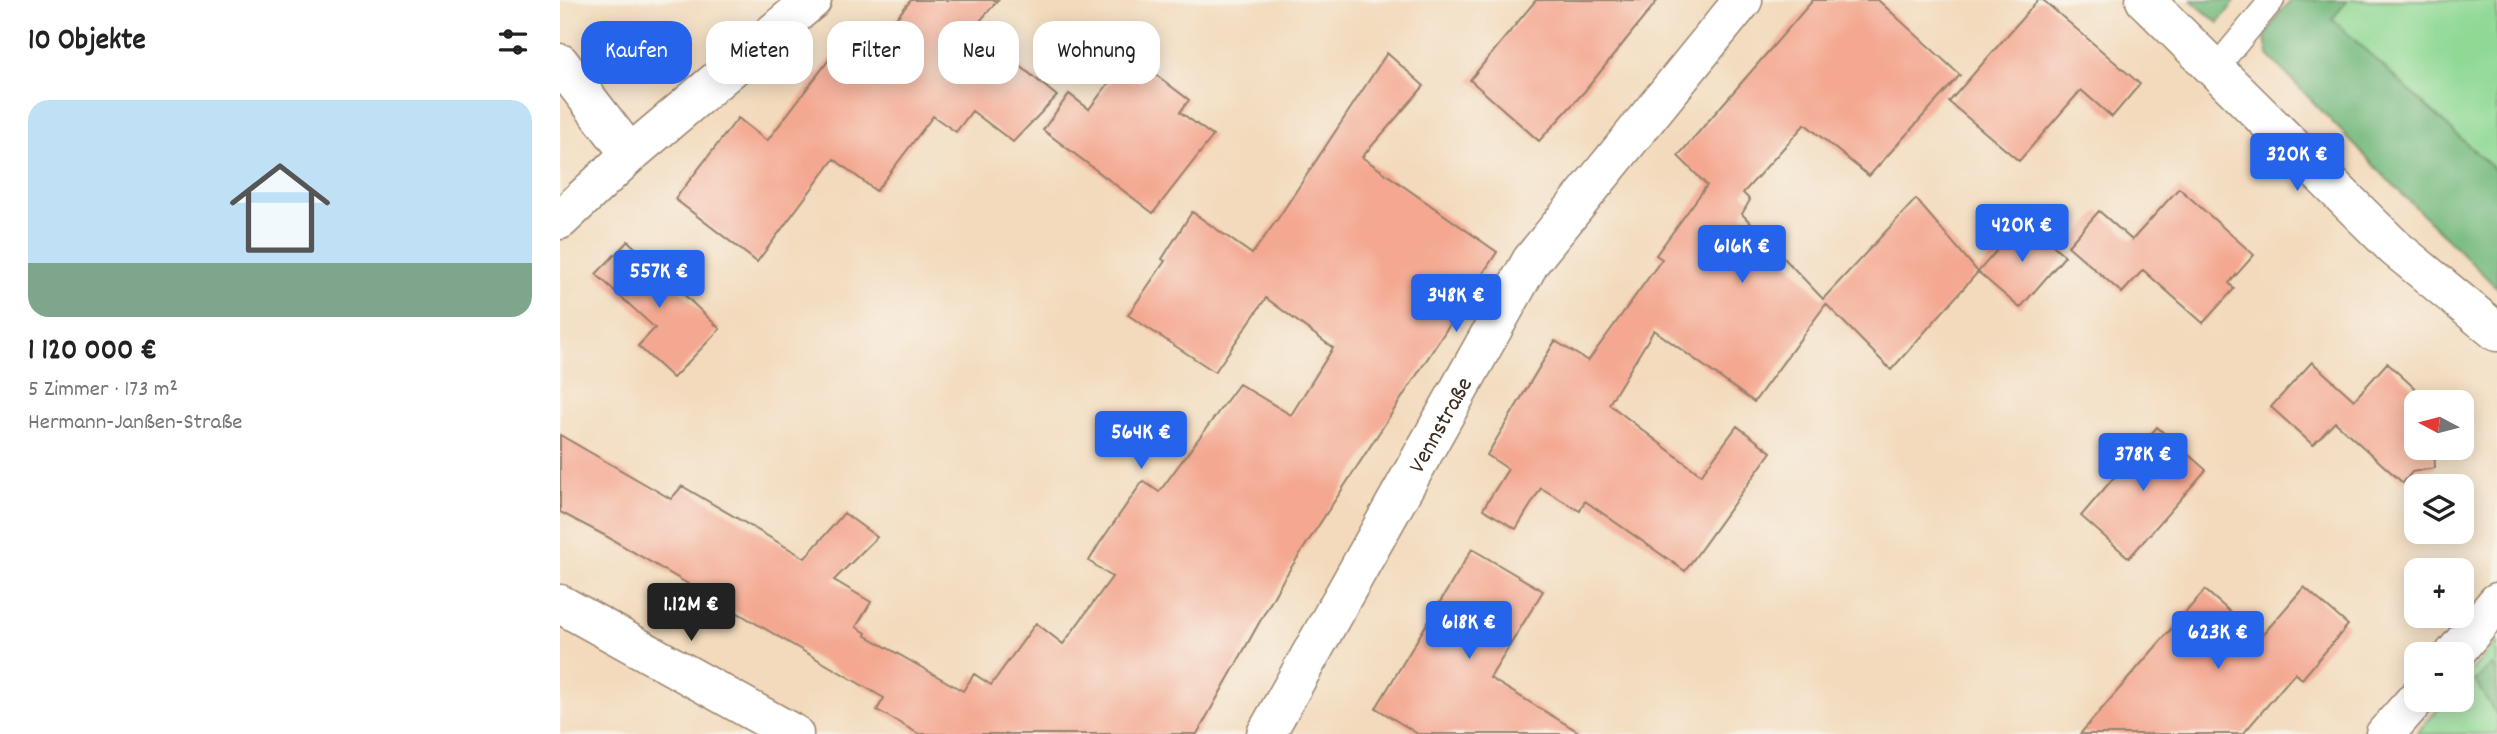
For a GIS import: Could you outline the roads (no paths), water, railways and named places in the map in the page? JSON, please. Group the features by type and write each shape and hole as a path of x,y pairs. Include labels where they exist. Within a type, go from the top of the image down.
{"street":[{"path":"560,220 630,154 812,0"},
{"name":"Vennstraße","path":"1266,734 1531,261 1743,0"},
{"path":"2145,0 2395,248 2497,332"},
{"path":"560,64 630,154"},
{"path":"2464,642 2497,602"},
{"path":"560,604 793,734"},
{"path":"2385,734 2405,712"}],"lane":[{"path":"2215,69 2272,0"}]}
